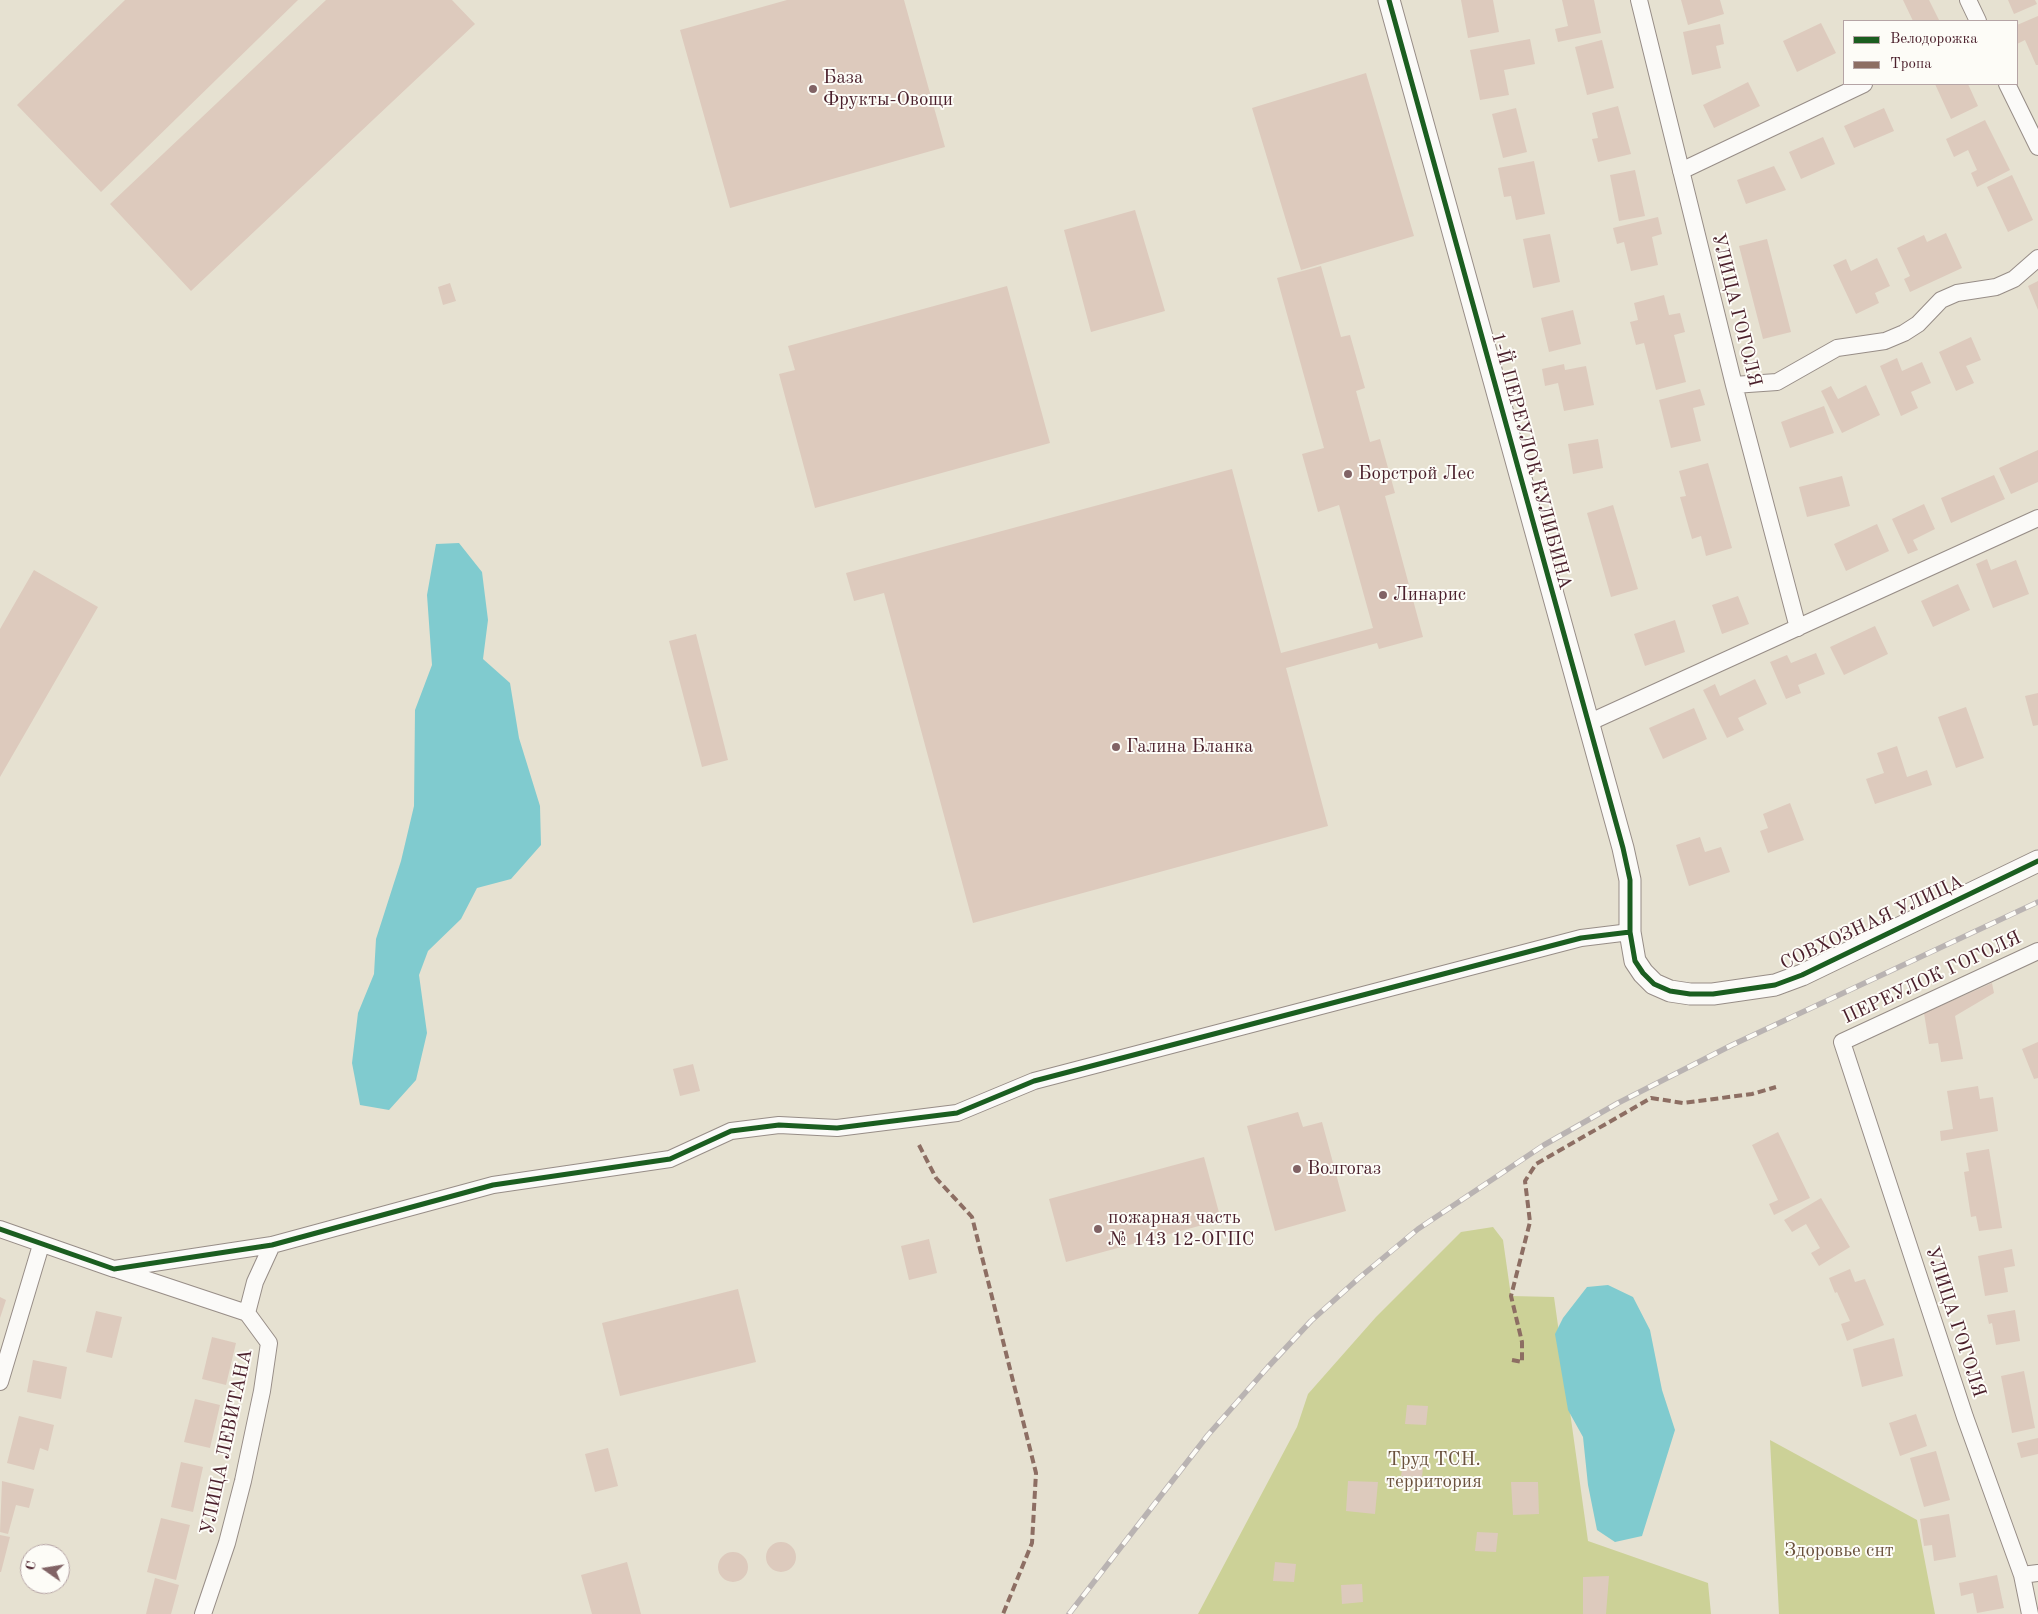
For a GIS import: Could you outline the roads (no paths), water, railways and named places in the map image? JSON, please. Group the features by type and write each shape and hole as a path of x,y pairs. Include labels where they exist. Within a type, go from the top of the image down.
{"street":[{"name":"1-Й ПЕРЕУЛОК КУЛИБИНА","path":"1389,0 1628,872 1630,932"},
{"name":"УЛИЦА ГОГОЛЯ","path":"1640,0 1734,385 1798,628"},
{"path":"1968,0 1978,20"},
{"path":"1682,172 1862,85"},
{"path":"2008,85 2038,148"},
{"path":"1734,385 1777,382 1837,348 1885,341 1904,333 1918,324 1941,300 1957,293 1996,287 2014,278 2038,258"},
{"path":"1588,723 2038,518"},
{"name":"СОВХОЗНАЯ УЛИЦА","path":"1630,932 1635,961 1642,973 1654,984 1670,991 1712,994 1775,985 1802,976 2038,861"},
{"path":"114,1269 272,1245 493,1185 670,1159 731,1131 780,1125 837,1128 957,1113 1034,1081 1572,941 1630,932"},
{"name":"ПЕРЕУЛОК ГОГОЛЯ","path":"1842,1042 2038,951"},
{"name":"УЛИЦА ГОГОЛЯ","path":"1842,1042 1965,1417 2030,1574 2030,1614"},
{"path":"0,1230 246,1313 255,1282 272,1245"},
{"path":"0,1382 41,1245"},
{"name":"УЛИЦА ЛЕВИТАНА","path":"203,1614 227,1543 243,1481 262,1391 269,1343 246,1313"}],"water":[{"path":"459,543 482,572 488,620 483,659 510,683 519,738 540,806 541,845 511,879 477,888 461,919 428,951 419,975 427,1033 416,1080 389,1110 360,1105 352,1063 358,1013 374,974 376,939 401,861 414,806 415,710 432,665 427,595 436,544"},
{"path":"1608,1285 1633,1297 1650,1330 1662,1390 1675,1430 1642,1536 1615,1542 1597,1530 1588,1485 1583,1437 1568,1410 1555,1334 1563,1318 1587,1287"}],"railway":[{"path":"1069,1614 1208,1435 1268,1367 1311,1321 1418,1229 1544,1145 1618,1103 1732,1045 2038,902"}],"place":[{"name":"База Фрукты-Овощи","path":"813,89"},
{"name":"Борстрой Лес","path":"1348,474"},
{"name":"Линарис","path":"1383,595"},
{"name":"Галина Бланка","path":"1116,747"},
{"name":"Волгогаз","path":"1297,1169"},
{"name":"пожарная часть № 143 12-ОГПС","path":"1098,1229"}],"park label":[{"name":"Труд ТСН. территория","path":"1434,1471"},
{"name":"Здоровье снт","path":"1839,1551"}]}
